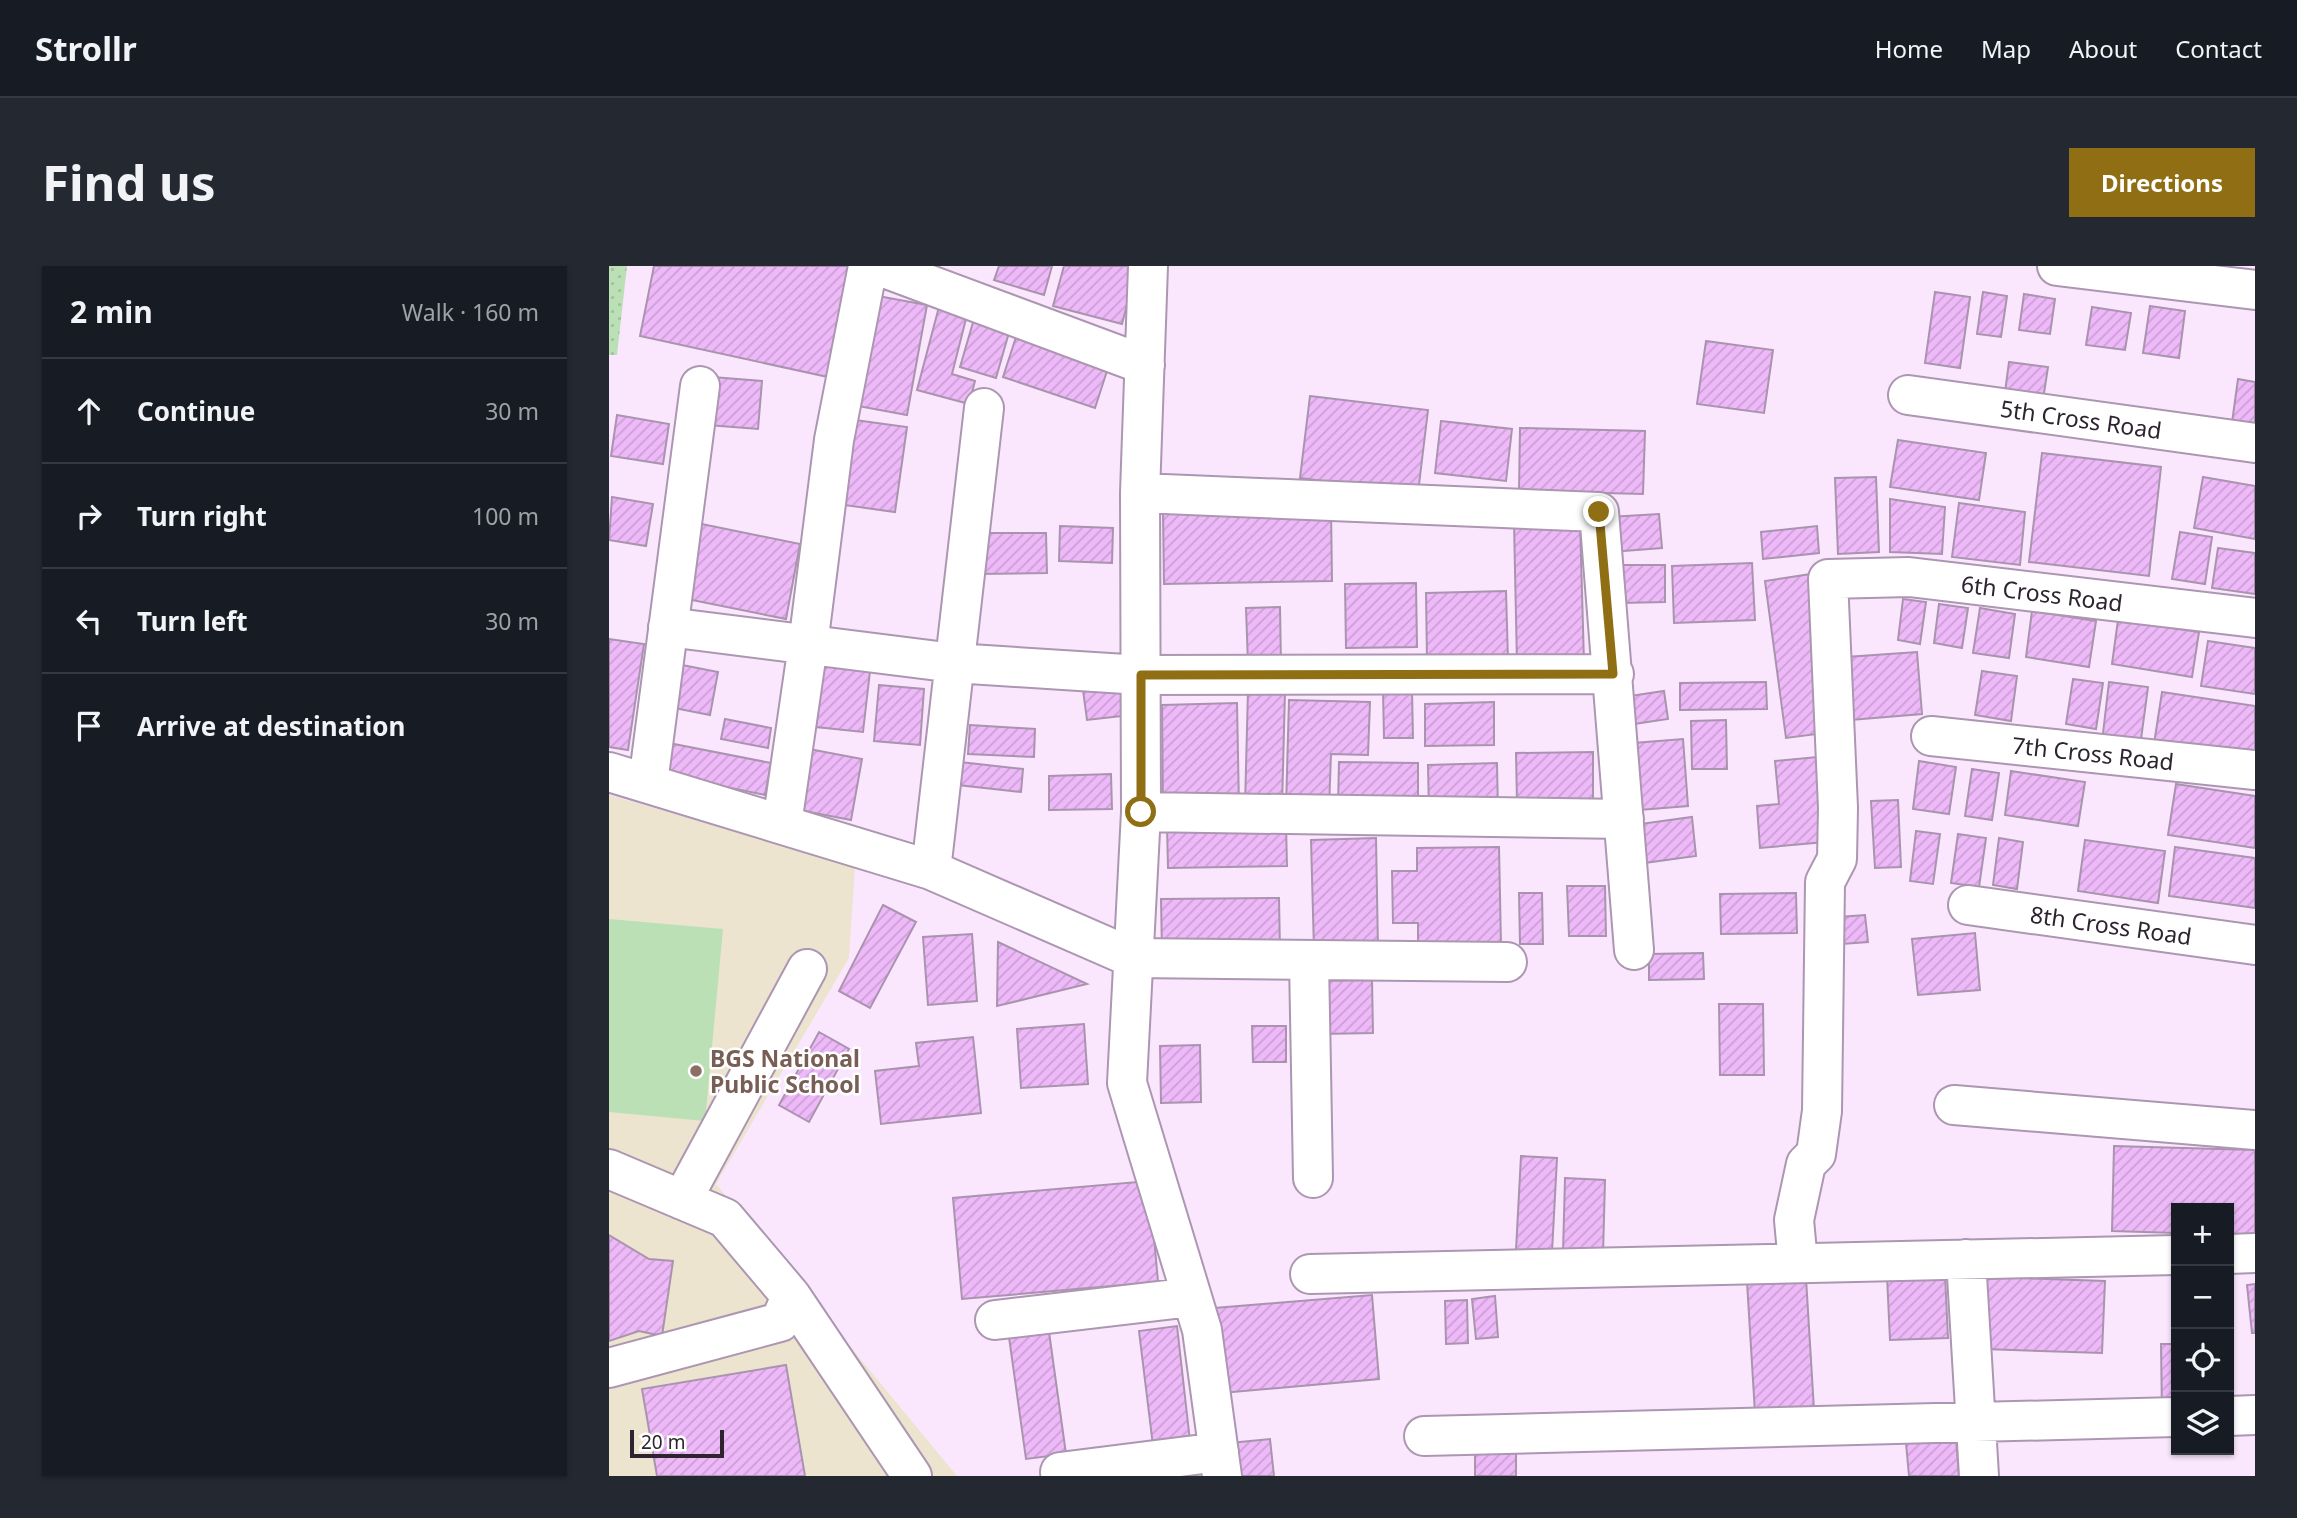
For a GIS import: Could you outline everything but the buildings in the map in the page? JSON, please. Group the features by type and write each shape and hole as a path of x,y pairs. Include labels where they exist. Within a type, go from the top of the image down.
{"street":[{"path":"782,824 809,645 834,440 868,266"},
{"path":"879,266 1145,365"},
{"path":"1060,1472 1220,1464 1202,1330 1127,1083 1141,812 1140,493 1148,266"},
{"path":"2057,266 2255,290"},
{"path":"648,783 700,386"},
{"name":"5th Cross Road","path":"1908,395 2255,443"},
{"path":"931,870 984,408"},
{"path":"1140,493 1599,512 1634,950"},
{"name":"6th Cross Road","path":"1798,1263 1794,1220 1806,1164 1816,1154 1822,1111 1825,881 1837,859 1838,808 1828,579 1909,577 2255,618"},
{"path":"668,627 954,663 1141,675 1613,674"},
{"name":"7th Cross Road","path":"1931,736 2255,770"},
{"path":"609,772 931,870 1133,958 1507,962"},
{"path":"1141,812 1624,819"},
{"name":"8th Cross Road","path":"1968,905 2255,944"},
{"path":"1309,960 1313,1178"},
{"path":"682,1200 807,969"},
{"path":"1954,1105 2255,1130"},
{"path":"609,1169 725,1218 790,1296 912,1476"},
{"path":"2234,1254 2255,1253"},
{"path":"1310,1274 2171,1255"},
{"path":"1966,1259 1979,1476"},
{"path":"609,1368 780,1322 790,1296"},
{"path":"995,1320 1192,1297"},
{"path":"2234,1416 2255,1415"},
{"path":"1424,1436 2171,1418"}],"shaded area":[{"name":"BGS National Public School","path":"609,795 855,866 849,958 716,1184 957,1476 609,1476"}],"green space":[{"path":"609,266 627,266 617,355 609,355"},
{"path":"609,919 723,929 705,1121 609,1112"}],"place":[{"name":"BGS National Public School","path":"696,1071"}],"route":[{"path":"1141,812 1141,675 1613,674 1599,512"}]}
